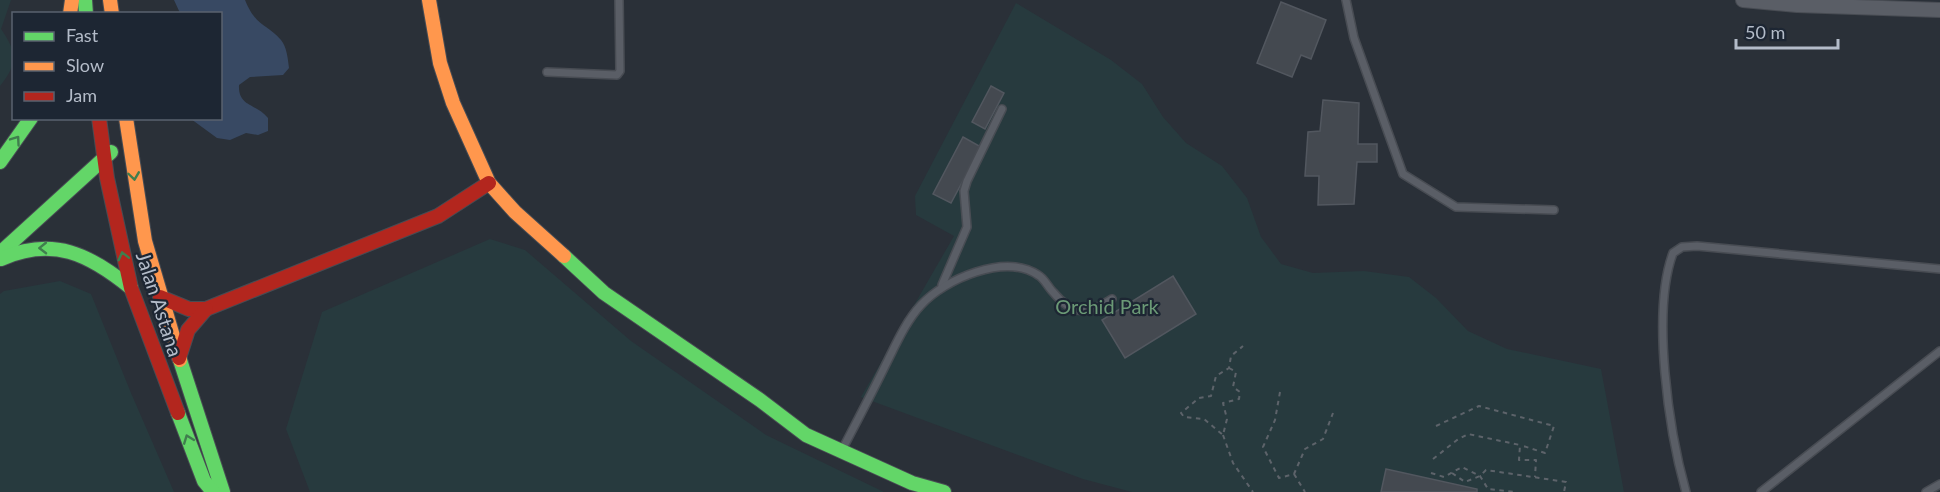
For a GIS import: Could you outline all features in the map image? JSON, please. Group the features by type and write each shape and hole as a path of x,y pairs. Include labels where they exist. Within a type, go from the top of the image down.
{"street":[{"path":"429,0 440,63 453,103 489,183 514,212 604,293 760,400 806,435 912,483 944,492"},
{"path":"1743,0 1797,5 1940,10"},
{"path":"0,162 31,120"},
{"name":"Jalan Astana","path":"99,120 104,159 131,288 204,481 213,492"},
{"path":"0,253 114,150 118,140 119,120"},
{"name":"Jalan Astana","path":"126,120 145,241 179,358 224,492"},
{"path":"160,297 189,309 206,309 438,216 489,183"},
{"path":"0,260 14,252 30,248 69,249 96,261 131,288"},
{"path":"179,358 188,330 206,309"}],"lane":[{"path":"547,72 617,75 620,71 619,0"},
{"path":"1346,0 1354,38 1403,174 1456,207 1554,210"},
{"path":"841,452 903,331 920,306 942,285 967,227 964,191 967,181 1002,109"},
{"path":"1686,492 1672,424 1663,336 1664,298 1672,253 1682,247 1697,246 1940,268"},
{"path":"942,285 989,269 1021,268 1039,275 1056,296 1074,310 1085,312 1095,310 1112,299"},
{"path":"1761,492 1940,351"},
{"path":"1926,492 1940,484"}],"path":[{"path":"1243,346 1231,356 1229,368 1216,376 1211,396 1199,398 1180,413 1184,417 1203,419 1223,435 1233,463 1253,492"},
{"path":"1223,435 1227,419 1223,403 1239,399 1240,392 1233,387 1236,372 1229,368"},
{"path":"1280,392 1275,420 1263,447 1279,478 1294,474"},
{"path":"1433,459 1456,440 1468,434 1545,453 1554,426 1479,406 1436,426"},
{"path":"1294,474 1305,449 1323,439 1333,413"},
{"path":"1520,445 1519,459 1536,460 1535,477"},
{"path":"1431,473 1444,477 1462,467 1480,476 1488,489 1516,492"},
{"path":"1452,473 1465,482 1480,476 1486,470 1566,482 1564,492"},
{"path":"1294,474 1305,492"}],"green space":[{"path":"0,0 11,0 1,29 12,49 12,66 0,86"},
{"name":"Orchid Park","path":"1016,3 1111,60 1142,84 1163,117 1186,143 1222,166 1247,198 1261,237 1281,264 1313,273 1364,271 1409,277 1436,298 1468,331 1507,349 1601,369 1624,492 1132,492 1083,479 861,397 954,236 916,215 915,196"},
{"path":"490,239 525,250 631,341 766,435 884,492 310,492 286,429 322,312"},
{"path":"60,281 91,294 174,492 0,492 0,294 4,291"}],"water":[{"path":"174,0 245,0 257,20 281,40 286,50 289,68 283,75 250,77 239,85 241,97 268,118 268,131 258,135 246,133 230,140 217,138 192,120 222,120 222,12 180,12"}],"building":[{"path":"1281,2 1326,20 1311,59 1301,55 1292,77 1257,63"},
{"path":"991,86 1004,93 985,129 972,122"},
{"path":"1323,100 1359,103 1358,144 1377,144 1377,162 1357,162 1354,204 1318,205 1319,176 1305,176 1308,132 1320,131"},
{"path":"963,137 981,147 951,203 933,194"},
{"path":"1173,276 1196,314 1125,358 1102,320"},
{"path":"1386,469 1477,489 1477,492 1381,492"}],"traffic: fast":[{"path":"85,0 86,12"},
{"path":"0,162 30,120"},
{"path":"0,253 111,152"},
{"path":"1,259 37,249 70,252 100,266 131,288"},
{"path":"564,256 604,293 760,400 806,435 912,483 944,492"},
{"path":"180,360 223,492"},
{"path":"178,413 204,481 213,492"}],"traffic: slow":[{"path":"70,12 72,0"},
{"path":"110,0 112,12"},
{"path":"429,0 440,63 453,103 489,183 515,212 564,256"},
{"path":"126,120 145,241 180,360"}],"traffic: jam":[{"path":"99,120 107,178 131,288 178,413"},
{"path":"160,297 189,309 206,309 438,216 489,183"},
{"path":"179,358 188,330 206,309"}]}
